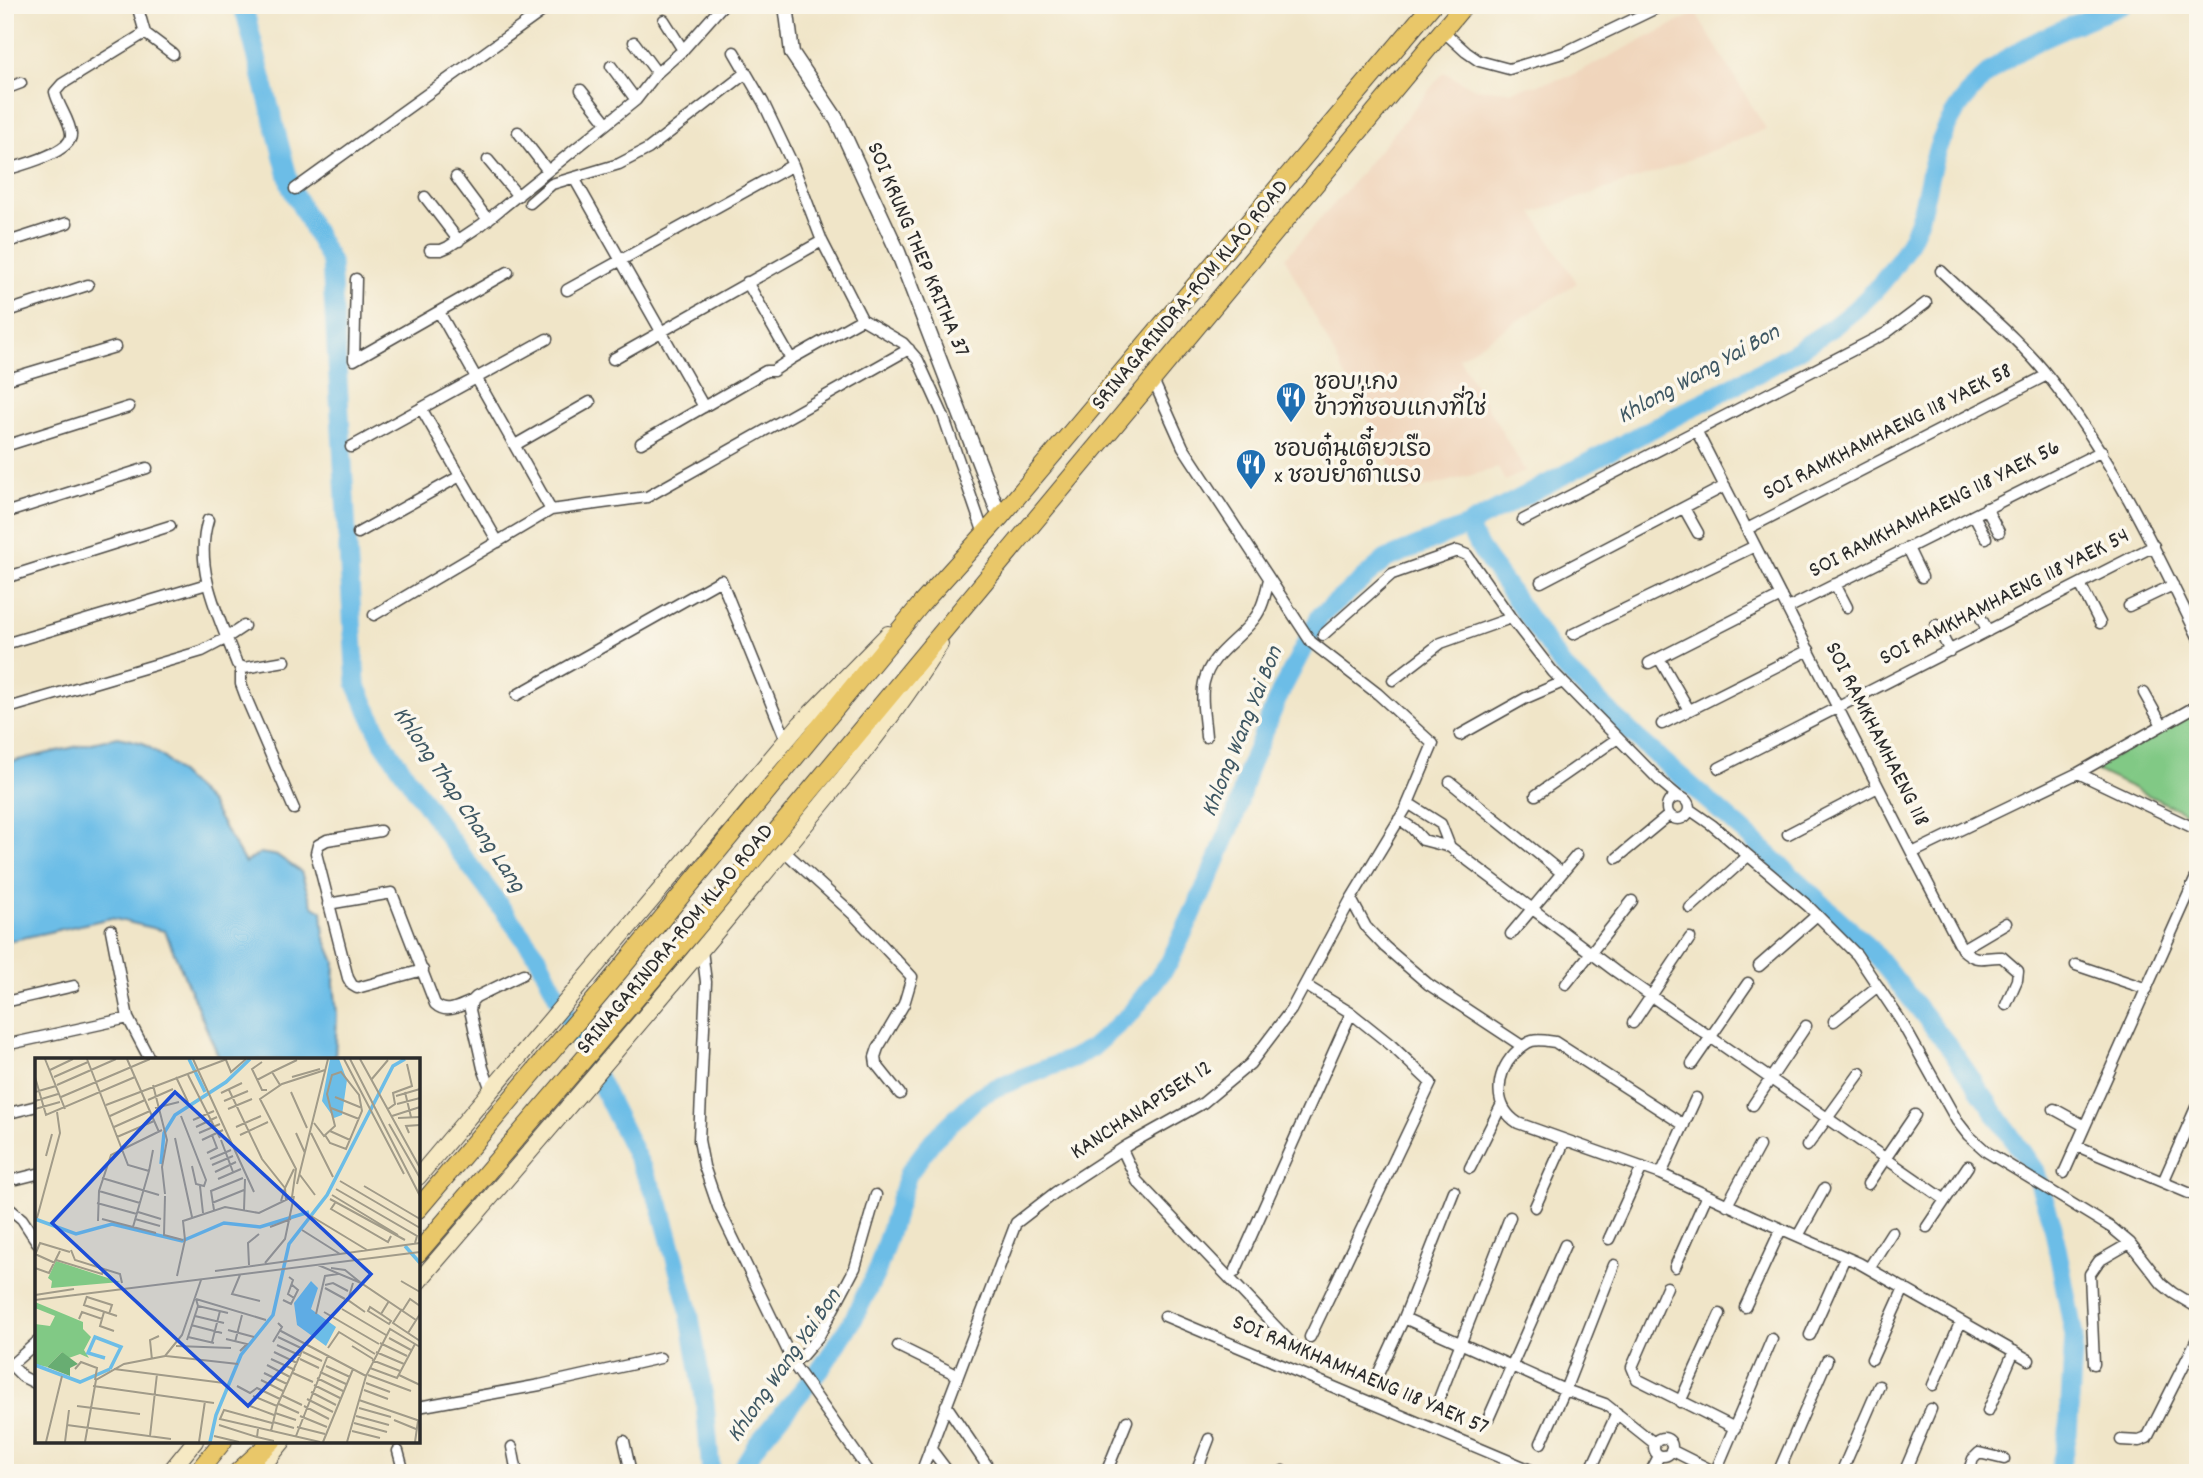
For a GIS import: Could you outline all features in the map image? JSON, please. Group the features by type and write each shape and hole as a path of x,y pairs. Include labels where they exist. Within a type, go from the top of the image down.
{"main road":[{"name":"SRINAGARINDRA-ROM KLAO ROAD","path":"420,1207 600,994 922,603 1000,517 1432,5"},
{"name":"SRINAGARINDRA-ROM KLAO ROAD","path":"420,1251 956,618 1464,5"},
{"name":"SRINAGARINDRA-ROM KLAO ROAD","path":"420,1175 786,740 831,690 922,603"},
{"name":"SRINAGARINDRA-ROM KLAO ROAD","path":"420,1280 702,950 881,731 956,618"},
{"path":"169,1473 193,1443"},
{"path":"200,1469 220,1443"},
{"path":"235,1473 258,1443"},
{"path":"235,1473 270,1443"},
{"path":"257,1473 281,1443"}],"street":[{"path":"137,5 145,33 173,54"},
{"path":"295,189 551,5"},
{"path":"430,250 441,250 488,220 636,100 657,73 683,50 723,5"},
{"name":"SOI KRUNG THEP KRITHA 37","path":"786,5 792,53 836,120 898,252 1000,517"},
{"path":"1632,5 1638,18"},
{"path":"1443,30 1479,61 1509,69 1563,53 1663,5"},
{"path":"664,20 683,50"},
{"path":"5,170 42,158 69,142 71,134 56,98 57,89 145,33"},
{"path":"634,42 657,73"},
{"path":"734,52 764,102 793,165 822,241 862,319 909,349 918,360 943,415 984,534"},
{"path":"611,66 636,100"},
{"path":"530,203 552,184 620,164 648,149 746,73"},
{"path":"5,89 21,83"},
{"path":"581,90 607,123"},
{"path":"518,132 548,171"},
{"path":"488,160 518,196"},
{"path":"567,289 793,165"},
{"path":"456,177 488,220"},
{"path":"574,177 704,407"},
{"path":"425,198 458,241"},
{"path":"5,243 67,223"},
{"path":"613,359 822,241"},
{"path":"1941,271 2047,375 2102,451 2154,546 2198,636"},
{"path":"356,279 354,360 508,272"},
{"path":"747,282 791,359"},
{"path":"5,312 88,285"},
{"path":"1523,520 1886,333 1926,303"},
{"path":"439,312 551,510"},
{"path":"641,443 766,371 774,372 791,359 862,319"},
{"path":"351,447 547,339"},
{"path":"5,380 115,347"},
{"path":"374,615 551,510 646,497 909,349"},
{"name":"SOI RAMKHAMHAENG 118 YAEK 58","path":"1747,529 2047,375"},
{"path":"1153,380 1183,447 1269,579 1255,619 1213,660 1207,672 1203,685 1206,737"},
{"path":"515,445 590,402"},
{"path":"5,446 129,407"},
{"path":"421,408 498,542"},
{"name":"SOI RAMKHAMHAENG 118","path":"1696,430 1912,853 2078,773 2198,705"},
{"name":"SOI RAMKHAMHAENG 118 YAEK 56","path":"1788,608 2102,451"},
{"path":"5,513 147,468"},
{"path":"358,533 460,476"},
{"path":"1541,582 1725,486"},
{"path":"1684,508 1698,533"},
{"path":"1986,508 1999,533"},
{"path":"1974,515 1986,538"},
{"path":"208,520 202,551 207,584 237,664 241,667 241,684 247,701 294,809"},
{"path":"5,578 170,526"},
{"path":"1573,634 1755,546"},
{"name":"SOI RAMKHAMHAENG 118 YAEK 54","path":"1719,768 2154,546"},
{"path":"1908,548 1922,577"},
{"path":"1323,635 1392,574 1457,551 1470,558 1511,618 1563,682 1660,781 1684,799 1689,809 1713,825 1817,915 1857,955 1901,1021 1957,1121 1968,1135 1987,1152 2112,1228 2130,1243 2162,1284 2198,1308"},
{"name":"KANCHANAPISEK 12","path":"921,1473 1016,1223 1056,1192 1122,1149 1203,1103 1250,1064 1291,1010 1351,899 1408,803 1433,744 1378,694 1311,642 1269,579"},
{"path":"517,695 722,580 786,740"},
{"path":"5,644 207,584"},
{"path":"1835,584 1847,607"},
{"path":"2080,584 2100,623"},
{"path":"2129,606 2172,585"},
{"path":"1689,710 1654,661 1781,596"},
{"path":"1976,609 1988,631"},
{"path":"1393,680 1441,643 1511,618"},
{"path":"1936,625 1950,650"},
{"path":"6,706 202,651 244,626"},
{"path":"1662,724 1809,650"},
{"path":"241,667 285,661"},
{"path":"1461,735 1526,698 1563,682"},
{"path":"2144,694 2162,725"},
{"path":"1536,795 1618,738"},
{"path":"2078,773 2198,831"},
{"path":"1450,782 1562,873"},
{"path":"1788,834 1878,787"},
{"path":"1679,797 1671,799 1667,807 1669,815 1677,819 1685,816 1689,809"},
{"path":"1408,803 1441,824 1450,847"},
{"path":"1617,858 1669,815"},
{"path":"1399,819 1423,840 1450,847 1651,996 1944,1199"},
{"path":"380,831 327,840 318,845 316,853 352,985 358,988 423,970"},
{"path":"783,850 855,915 912,977 904,1004 875,1057 876,1064 900,1094"},
{"path":"1912,853 1962,949 1972,958 1987,960 2002,957 2018,971 2006,1005"},
{"path":"1511,934 1577,855"},
{"path":"1690,908 1748,856"},
{"path":"2063,1173 2198,873"},
{"path":"328,904 392,893 435,1004 441,1010 472,1001 523,974"},
{"path":"1351,899 1366,927 1428,984 1522,1046"},
{"path":"1566,984 1632,901"},
{"path":"1759,966 1817,915"},
{"path":"1962,949 2006,923"},
{"path":"111,930 128,1018 149,1058"},
{"path":"1633,1023 1690,938"},
{"path":"702,950 706,982 699,1140 701,1156 718,1208 795,1365 870,1473"},
{"path":"2076,965 2147,989"},
{"path":"1692,1064 1748,983"},
{"path":"1305,985 1352,1013 1431,1083 1310,1337"},
{"path":"5,1002 74,986"},
{"path":"1834,1021 1878,986"},
{"path":"472,1001 470,1010 483,1068 491,1090"},
{"path":"1235,1272 1352,1013"},
{"path":"5,1045 128,1018"},
{"path":"1753,1105 1806,1026"},
{"path":"1684,1125 1555,1042 1533,1041 1522,1046 1510,1059 1501,1076 1499,1093 1502,1104 1508,1117 1518,1123 1661,1174 1846,1257 2029,1360"},
{"path":"1807,1146 1860,1073"},
{"path":"1661,1174 1696,1098"},
{"path":"2163,1182 2198,1103"},
{"path":"1470,1168 1502,1104"},
{"path":"13,1112 35,1106"},
{"path":"2054,1110 2085,1126"},
{"path":"1868,1184 1915,1115"},
{"path":"1535,1207 1565,1140"},
{"path":"1727,1205 1759,1146"},
{"path":"2077,1146 2198,1197"},
{"path":"1122,1149 1137,1181 1294,1346"},
{"path":"1927,1227 1968,1166"},
{"path":"1609,1240 1642,1167"},
{"path":"17,1179 35,1174"},
{"path":"1798,1236 1824,1189"},
{"path":"1374,1383 1404,1318 1454,1191"},
{"path":"795,1365 819,1336 855,1268 876,1195"},
{"path":"1675,1267 1707,1195"},
{"path":"5,1205 22,1219 35,1239"},
{"path":"1440,1396 1510,1217"},
{"path":"1745,1307 1781,1229"},
{"path":"1869,1268 1892,1232"},
{"path":"2094,1364 2090,1274 2099,1261 2130,1243"},
{"path":"1489,1417 1565,1245"},
{"path":"1810,1335 1846,1257"},
{"path":"1541,1443 1614,1265"},
{"path":"1667,1287 1632,1367 1637,1379 1735,1428"},
{"path":"1872,1359 1904,1288"},
{"path":"1680,1402 1720,1314"},
{"name":"SOI RAMKHAMHAENG 118 YAEK 57","path":"1165,1316 1538,1473"},
{"path":"1404,1318 1511,1367 1605,1404 1654,1443"},
{"path":"1933,1385 1961,1321"},
{"path":"2121,1440 2139,1441 2147,1438 2198,1337"},
{"path":"1671,1450 1715,1473 1772,1339"},
{"path":"35,1344 8,1365 35,1383"},
{"path":"898,1346 957,1374"},
{"path":"1989,1411 2014,1351"},
{"path":"420,1407 540,1385 660,1358"},
{"path":"1778,1473 1827,1360"},
{"path":"1841,1473 1879,1386"},
{"path":"946,1405 992,1473"},
{"path":"1904,1473 1931,1409"},
{"path":"1593,1465 1617,1413"},
{"path":"1106,1473 1127,1421"},
{"path":"1650,1473 1659,1456 1668,1454 1671,1450 1669,1439 1658,1438 1654,1443 1653,1448 1659,1456"},
{"path":"1196,1473 1209,1439"},
{"path":"624,1441 631,1473"},
{"path":"512,1447 517,1473"},
{"path":"930,1448 949,1473"},
{"path":"398,1451 404,1473"},
{"path":"1968,1473 1973,1459 1979,1453 2004,1459"}],"shaded area":[{"path":"1696,13 1766,129 1660,171 1533,213 1577,283 1459,358 1525,471 1505,481 1498,468 1405,493 1285,258 1343,194 1444,72 1473,88 1510,91 1568,77"}],"green space":[{"path":"2198,710 2198,819 2093,769"}],"water":[{"path":"118,737 143,743 163,757 210,803 245,863 260,853 278,856 301,872 312,905 322,911 324,936 335,962 335,1058 219,1058 165,931 111,918 5,942 5,763"}],"waterway":[{"name":"Khlong Thap Chang Lang","path":"241,5 291,188 331,262 356,684 383,742 444,831 538,957 660,1204 688,1306 705,1403 711,1473"},
{"name":"Khlong Wang Yai Bon","path":"739,1473 757,1444 822,1367 853,1320 877,1271 908,1174 933,1140 978,1097 1092,1048 1131,1013 1169,963 1234,819 1248,770 1280,693 1320,616 1386,559 1467,526 1760,372 1832,328 1873,292 1906,248 1918,222 1931,170 1944,133 1972,90 1987,74 2022,49 2123,5"},
{"path":"1467,526 1563,667 1639,740 1870,948 1948,1045 2035,1171 2053,1226 2074,1336 2068,1434 2059,1473"}],"place":[{"name":"ชอบแกง ข้าวที่ชอบแกงที่ใช่","path":"1291,424"},
{"name":"ชอบตุ๋นเตี๋ยวเรือ x ชอบยำตำแรง","path":"1251,491"}]}
